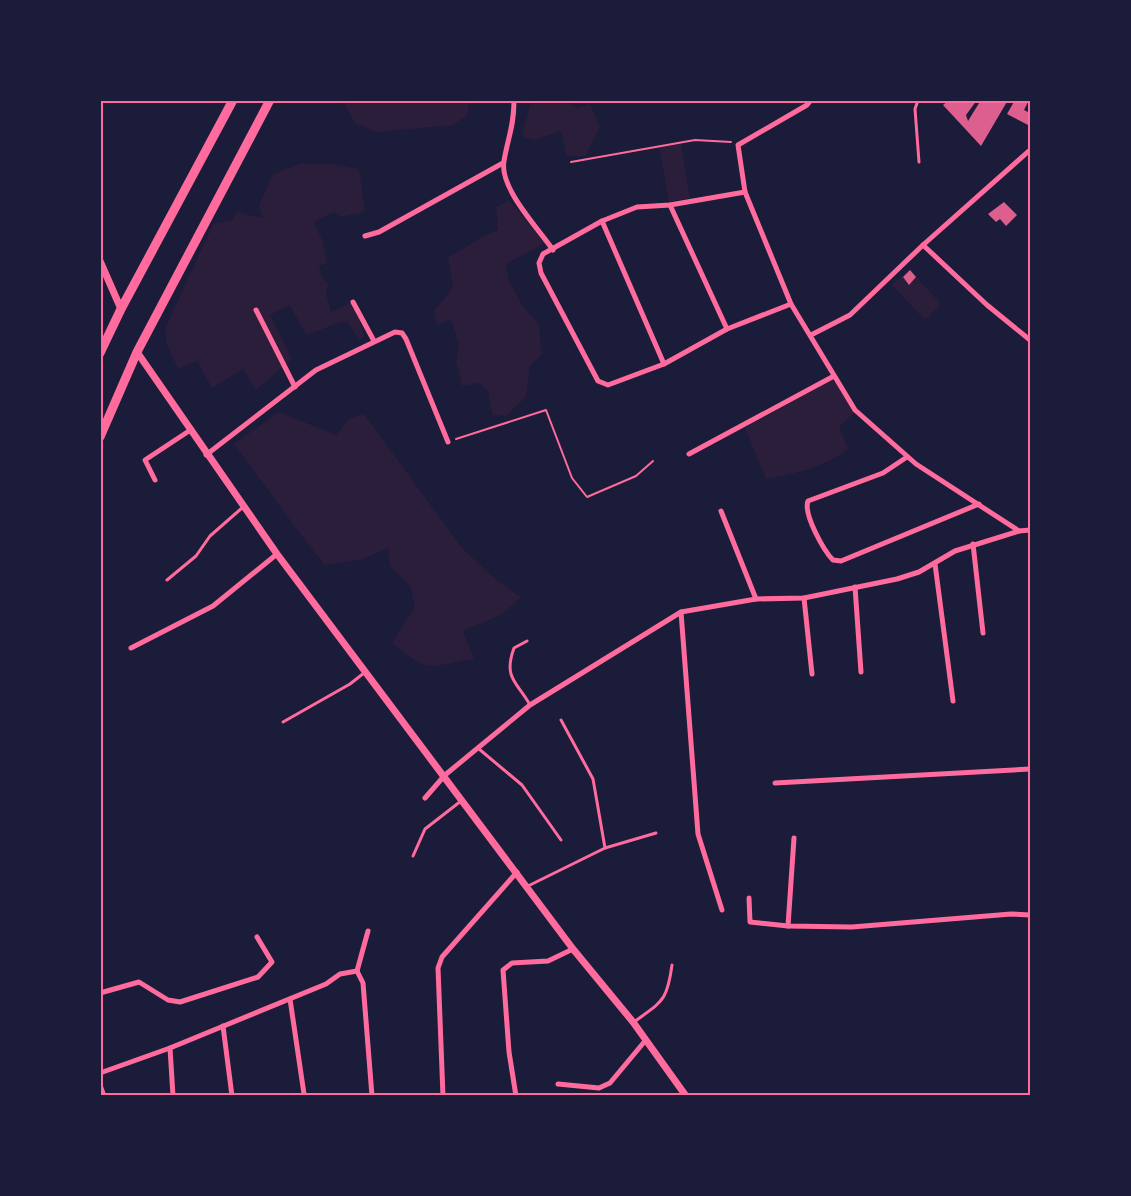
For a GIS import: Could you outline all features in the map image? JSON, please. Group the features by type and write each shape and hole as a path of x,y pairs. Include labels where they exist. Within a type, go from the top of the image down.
{"highway":[{"path":"100,353 121,309 233,100"},
{"path":"100,437 137,352 270,100"}],"street":[{"path":"514,100 514,126 503,163 508,187 553,250"},
{"path":"811,100 807,106 739,143 745,192 791,304 855,410 907,457 1019,531"},
{"path":"811,335 850,315 923,244 1030,150"},
{"path":"365,236 379,232 503,163"},
{"path":"745,192 670,205 637,207 602,221 541,258 541,273 598,381 603,385 614,385 664,364 727,329 791,304"},
{"path":"670,205 727,329"},
{"path":"602,221 664,364"},
{"path":"923,244 987,305 1030,340"},
{"path":"100,261 121,309"},
{"path":"353,302 374,341"},
{"path":"256,310 295,387"},
{"path":"206,455 316,370 395,332 402,333 448,442"},
{"path":"137,352 189,431 277,554 445,775 573,949 633,1022 686,1095"},
{"path":"689,454 834,376"},
{"path":"155,480 145,460 189,431"},
{"path":"907,457 883,473 808,501 807,512 827,554 833,560 841,561 979,504"},
{"path":"721,511 756,599"},
{"path":"425,798 445,775 530,705 681,612 756,599 804,598 908,576 973,544 1019,531 1030,531"},
{"path":"973,544 982,633"},
{"path":"131,648 213,606 277,554"},
{"path":"935,564 953,700"},
{"path":"855,587 861,672"},
{"path":"804,598 812,674"},
{"path":"681,612 698,834 722,910"},
{"path":"775,783 1030,769"},
{"path":"788,926 794,838"},
{"path":"443,1095 438,968 442,957 517,872"},
{"path":"749,898 750,922 788,926 852,927 1011,914 1030,915"},
{"path":"368,931 357,971 363,983 372,1095"},
{"path":"100,993 139,982 149,986 168,1000 180,1002 236,985 258,977 272,962 257,937"},
{"path":"516,1095 507,1030 503,970 512,963 548,961 573,949"},
{"path":"100,1073 170,1048 290,999 326,984 340,974 357,971"},
{"path":"290,999 304,1094"},
{"path":"224,1026 232,1095"},
{"path":"558,1084 599,1088 610,1083 645,1041"},
{"path":"170,1048 173,1095"},
{"path":"100,1085 104,1095"}],"lane":[{"path":"918,100 915,109 919,162"},
{"path":"166,580 196,556 210,536 243,507"},
{"path":"527,641 514,648 509,665 512,681 530,705"},
{"path":"283,722 350,684 365,672"},
{"path":"561,720 593,778 605,848"},
{"path":"478,748 522,785 561,840"},
{"path":"413,856 425,829 463,800"},
{"path":"528,886 605,848 656,833"},
{"path":"633,1022 664,1000 669,989 672,965"}],"path":[{"path":"571,162 695,140 739,143"},
{"path":"448,442 546,410 572,478 587,497 636,476 653,461"}],"shaded area":[{"path":"343,101 470,101 467,115 453,125 376,132 355,123"},
{"path":"531,101 567,101 576,108 590,104 600,127 585,156 567,156 561,131 534,140 522,136"},
{"path":"681,144 690,198 669,202 659,147"},
{"path":"300,164 332,164 359,169 365,212 340,217 334,212 314,222 323,242 327,263 319,266 328,284 326,294 331,312 353,302 365,337 359,339 347,321 306,335 290,305 270,315 292,359 256,390 243,369 212,388 197,361 178,369 167,344 165,329 213,224 232,220 237,212 263,218 259,205 273,174"},
{"path":"509,200 545,243 506,264 509,280 522,305 539,325 542,355 530,365 526,397 506,416 492,415 488,391 479,383 462,386 456,362 459,345 451,319 437,325 434,311 453,287 448,257 498,230 496,207"},
{"path":"902,276 909,285 916,277 941,304 925,320 892,285"},
{"path":"833,379 856,412 839,426 848,449 819,465 766,479 745,428"},
{"path":"279,412 336,435 350,418 364,414 462,548 499,582 521,597 501,615 463,631 474,659 430,666 414,660 392,643 415,607 410,586 390,566 388,548 363,559 325,565 313,551 234,444"}],"building":[{"path":"949,100 977,100 966,115 968,121 981,100 1008,100 981,146 943,105"},
{"path":"1015,100 1029,100 1024,110 1030,113 1030,126 1007,114"},
{"path":"1004,202 1017,215 1006,226 1000,219 996,222 988,214"},
{"path":"910,270 916,277 909,285 903,277"}]}
